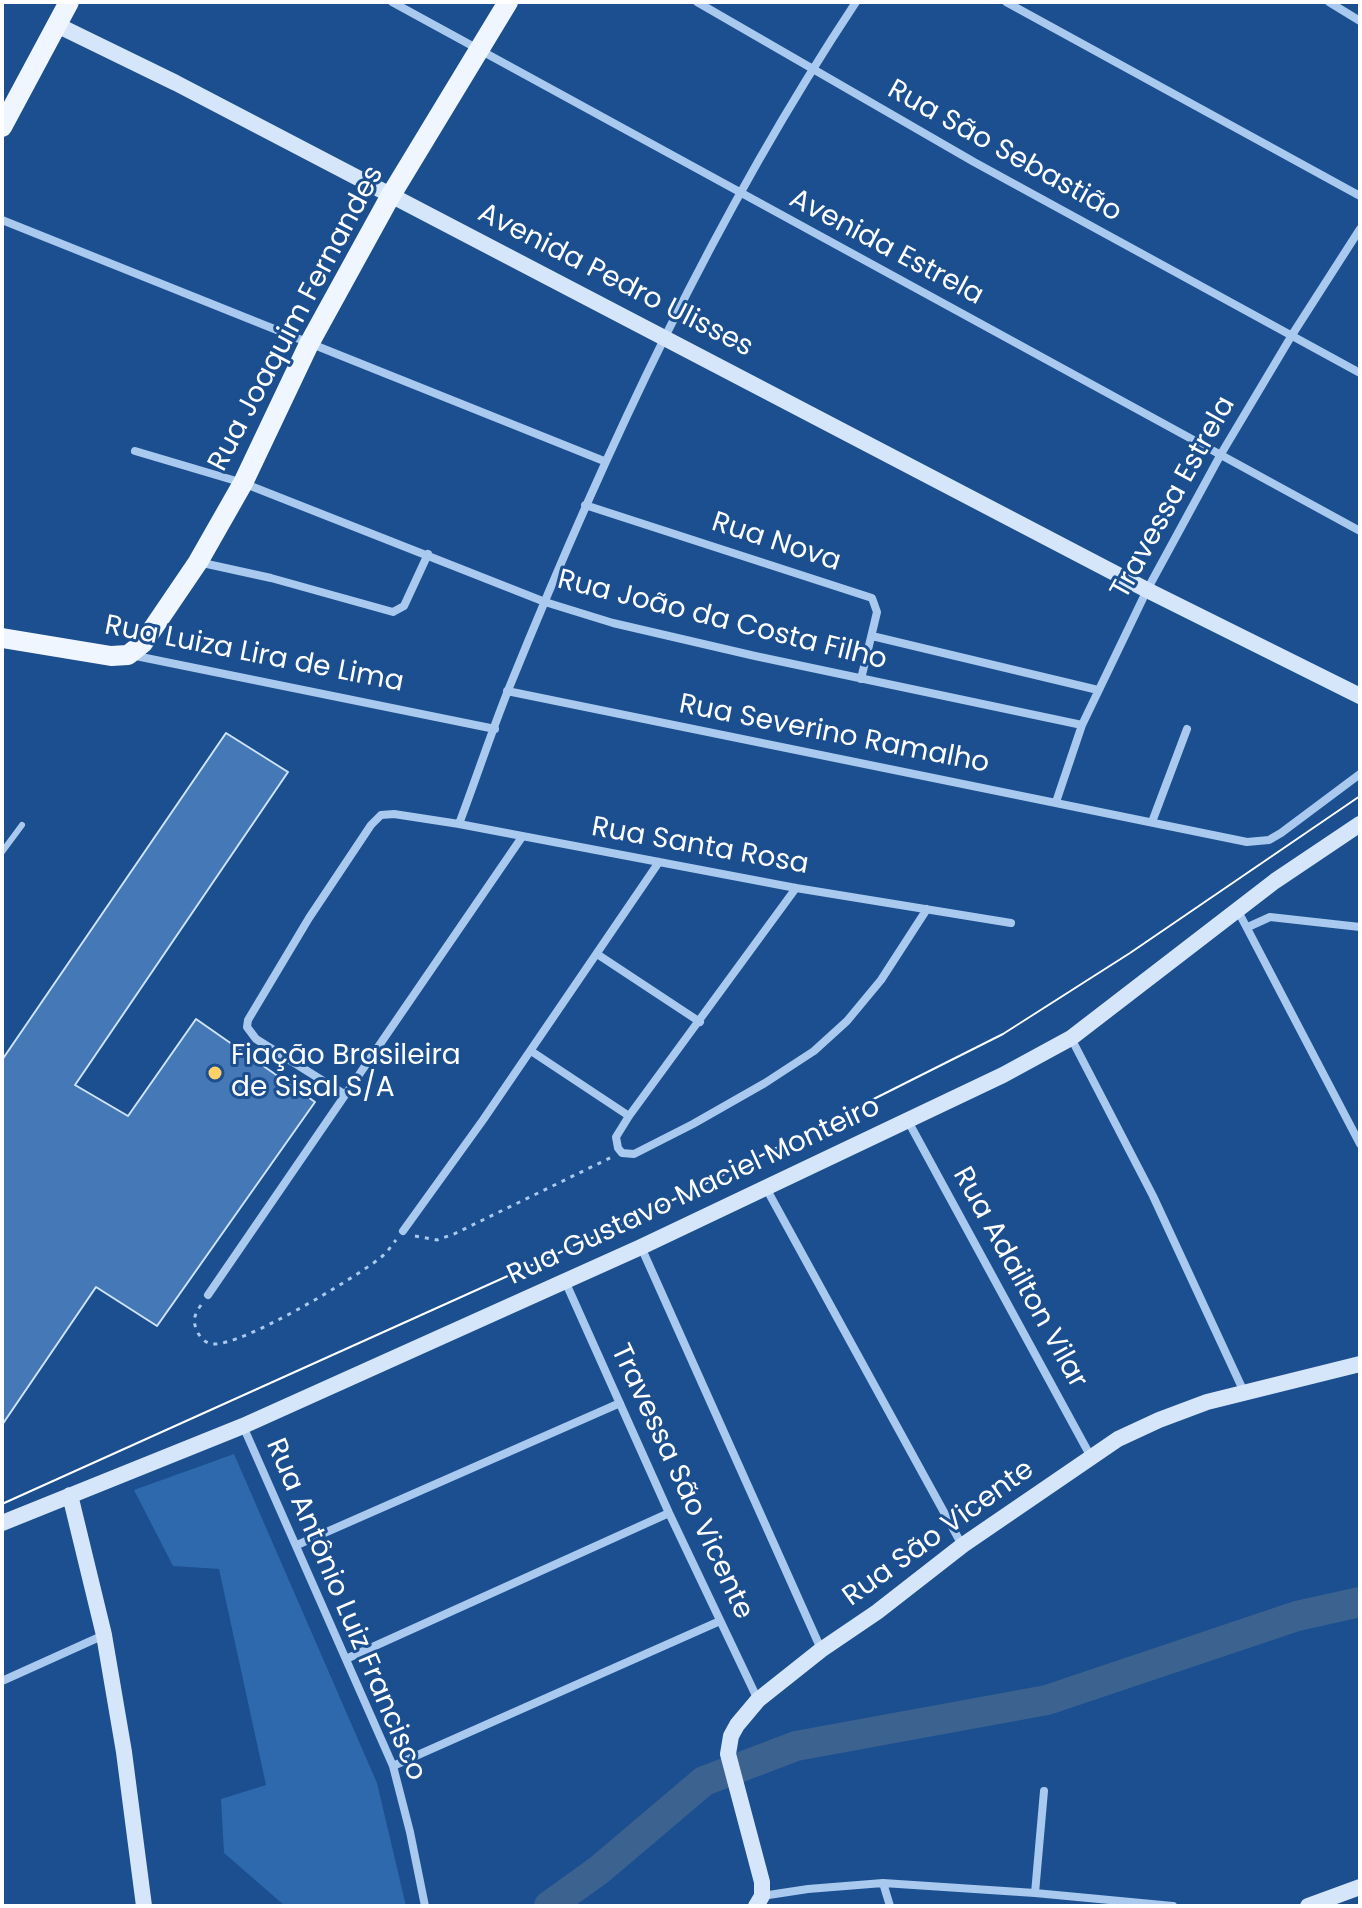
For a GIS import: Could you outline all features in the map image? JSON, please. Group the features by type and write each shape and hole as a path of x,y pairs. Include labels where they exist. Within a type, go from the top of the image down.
{"main road":[{"path":"2,127 69,2"},
{"name":"Rua Joaquim Fernandes","path":"128,655 143,643 198,562 243,483 309,344 391,195 508,2"},
{"name":"Rua Luiza Lira de Lima","path":"2,638 111,656 128,655"}],"street":[{"name":"Avenida Estrela","path":"392,2 1360,531"},
{"name":"Rua São Sebastião","path":"697,2 974,162 1360,373"},
{"path":"459,824 507,691 604,461 740,194 812,69 856,2"},
{"path":"1006,2 1360,196"},
{"path":"1329,2 1360,21"},
{"name":"Avenida Pedro Ulisses","path":"57,25 176,83 1147,590 1360,696"},
{"path":"2,220 604,461"},
{"name":"Travessa Estrela","path":"1056,802 1082,725 1147,590 1221,454 1360,229"},
{"name":"Rua João da Costa Filho","path":"135,451 243,483 545,602 613,623 1082,725"},
{"name":"Rua Nova","path":"585,505 869,596 876,606 861,679"},
{"path":"198,562 271,578 393,612 404,606 428,554"},
{"path":"872,636 1098,690"},
{"name":"Rua Luiza Lira de Lima","path":"128,655 495,729"},
{"name":"Rua Severino Ramalho","path":"507,691 1258,843 1281,833 1360,774"},
{"path":"1152,822 1187,729"},
{"name":"Rua Santa Rosa","path":"344,1094 256,1039 247,1027 248,1020 309,918 371,825 381,815 394,814 459,824 796,888 1011,923"},
{"name":"Rua Gustavo Maciel Monteiro","path":"2,1523 243,1426 641,1247 908,1121 1071,1038 1301,863 1360,824"},
{"path":"208,1295 522,837"},
{"path":"403,1231 531,1051 659,862"},
{"path":"796,888 629,1116 616,1137 622,1153 634,1154 693,1124 814,1051 847,1021 881,980 927,909"},
{"path":"1238,911 1360,1144"},
{"path":"1248,927 1270,917 1360,927"},
{"path":"597,954 700,1022"},
{"path":"1071,1038 1153,1196 1244,1392"},
{"path":"531,1051 629,1116"},
{"name":"Rua Adailton Vilar","path":"908,1121 1091,1457"},
{"path":"766,1188 963,1545"},
{"path":"641,1247 821,1650"},
{"name":"Travessa São Vicente","path":"565,1281 669,1513 758,1700"},
{"name":"Rua São Vicente","path":"759,1901 762,1882 728,1754 731,1736 737,1725 758,1700 963,1545 1118,1439 1159,1420 1244,1392 1360,1364"},
{"path":"297,1545 620,1403"},
{"name":"Rua Antônio Luiz Francisco","path":"243,1426 393,1766 425,1906"},
{"path":"70,1495 104,1635 124,1752 144,1906"},
{"path":"346,1659 669,1513"},
{"path":"393,1766 720,1621"},
{"path":"2,1681 104,1635"},
{"path":"1035,1893 1044,1791"},
{"path":"883,1883 890,1906"},
{"path":"759,1901 821,1887 883,1883 1035,1893 1093,1903 1173,1906"},
{"path":"1308,1906 1360,1887"}],"lane":[{"path":"2,852 22,825"}],"path":[{"path":"208,1295 194,1316 201,1338 211,1344 233,1340 288,1315 349,1281 384,1256 403,1231 437,1240 622,1153"}],"shaded area":[{"path":"234,1454 377,1783 406,1906 285,1906 224,1853 221,1799 266,1785 219,1569 173,1566 134,1490"}],"building":[{"name":"Fiação Brasileira de Sisal S/A","path":"226,733 288,772 75,1085 128,1116 196,1019 315,1102 157,1326 96,1287 2,1425 2,1060"}],"waterway":[{"path":"549,1906 599,1870 704,1781 796,1746 1047,1700 1297,1616 1360,1602"}],"tram line":[{"path":"2,1504 643,1215 1003,1034 1130,953 1360,796"}],"place":[{"name":"Fiação Brasileira de Sisal S/A","path":"215,1073"}]}
